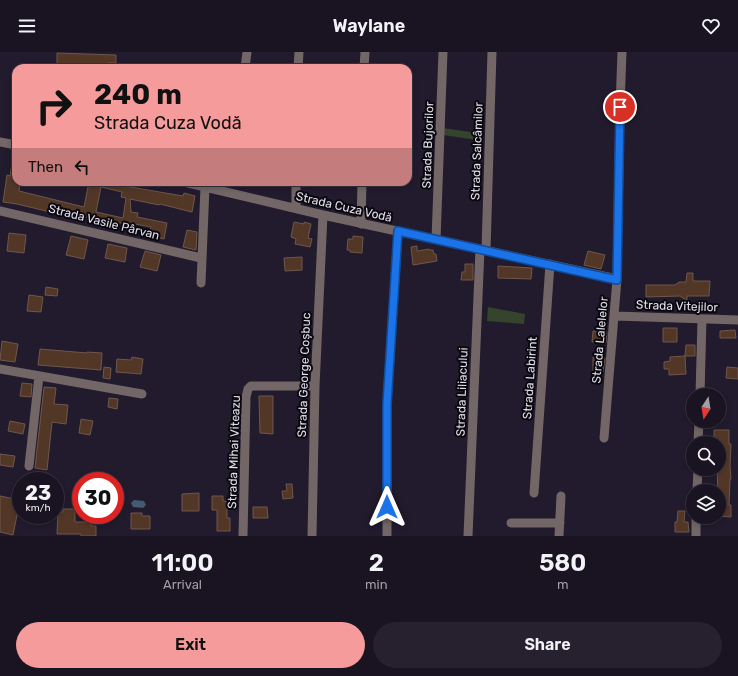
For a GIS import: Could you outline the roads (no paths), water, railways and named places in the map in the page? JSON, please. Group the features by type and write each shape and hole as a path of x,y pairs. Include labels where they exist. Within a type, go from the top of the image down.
{"street":[{"path":"246,64 247,52"},
{"path":"298,64 299,52"},
{"path":"364,64 365,52"},
{"name":"Strada Bujorilor","path":"436,239 443,52"},
{"name":"Strada Salcâmilor","path":"483,250 492,52"},
{"name":"Strada Lalelelor","path":"604,438 617,280 622,52"},
{"path":"0,142 12,144"},
{"name":"Strada Cuza Vodă","path":"201,186 361,224 436,239 617,280"},
{"path":"296,186 296,208"},
{"path":"361,224 362,186"},
{"path":"201,283 205,187"},
{"name":"Strada Vasile Pârvan","path":"0,211 201,258"},
{"name":"Strada George Coșbuc","path":"312,536 315,386 323,215"},
{"path":"387,536 387,404 398,231"},
{"name":"Strada Liliacului","path":"468,536 483,250"},
{"name":"Strada Labirint","path":"534,492 550,264"},
{"name":"Strada Vitejilor","path":"614,316 738,320"},
{"path":"700,388 702,319"},
{"path":"0,369 142,394"},
{"path":"29,466 39,376"},
{"name":"Strada Mihai Viteazu","path":"243,536 246,397 248,388 251,386 315,386"},
{"path":"559,536 561,496"},
{"path":"511,523 560,523"},
{"path":"696,524 696,536"}],"water":[{"path":"134,500 144,501 146,505 143,508 133,507 131,503"}]}
